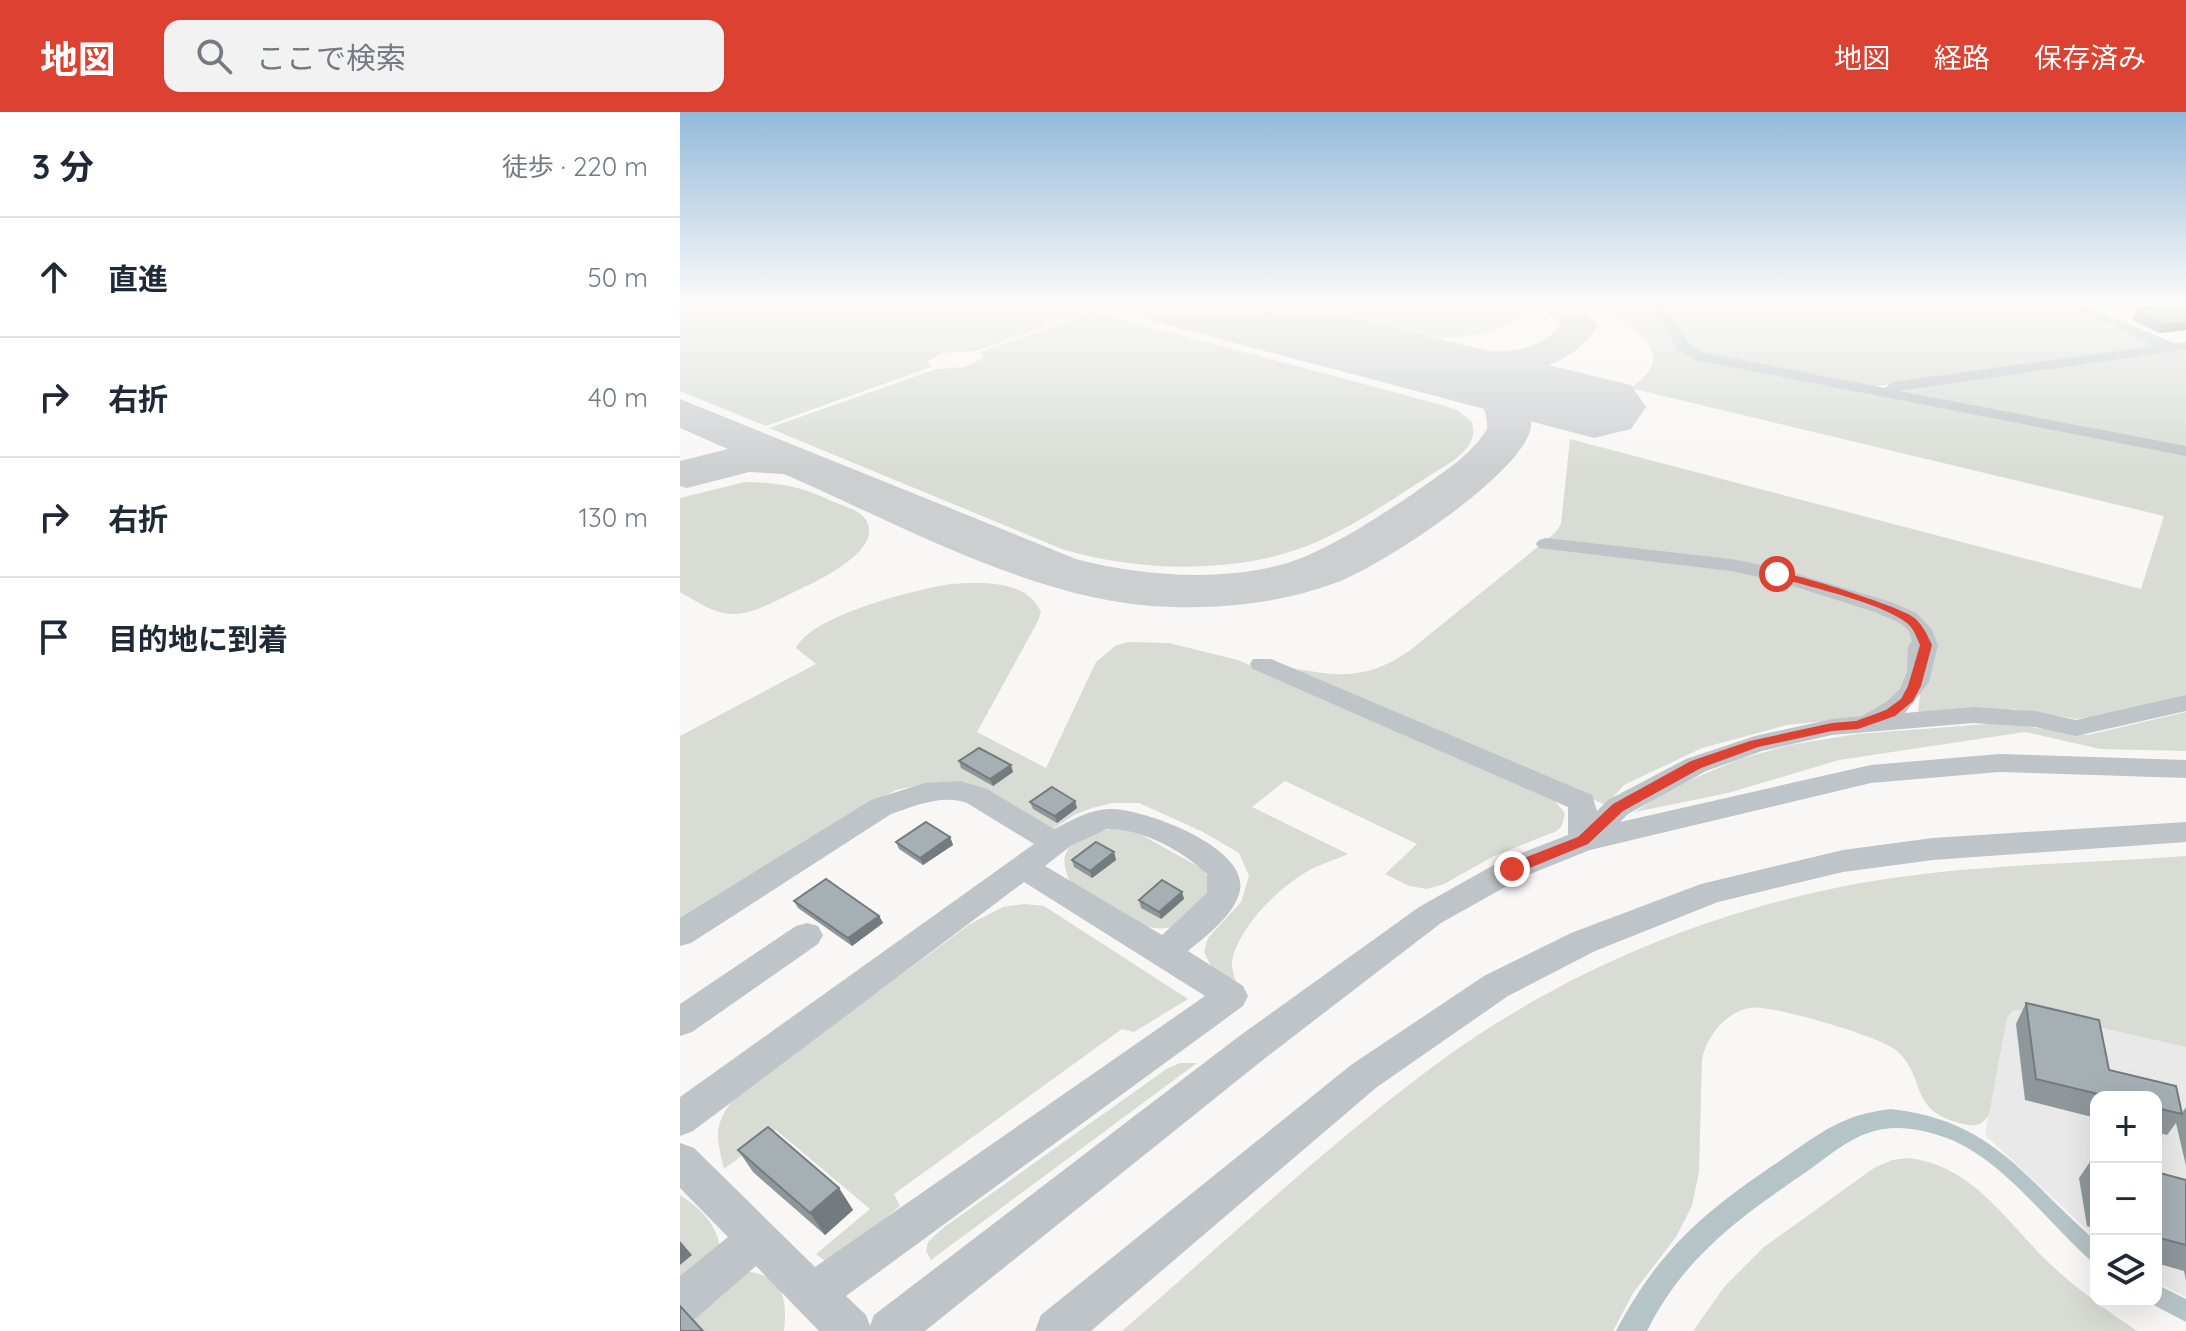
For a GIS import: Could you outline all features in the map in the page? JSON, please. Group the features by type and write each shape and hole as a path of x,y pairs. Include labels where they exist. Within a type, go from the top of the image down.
{"street":[{"path":"1717,359 2186,451"},
{"path":"1871,390 2095,359"},
{"path":"1546,544 1731,565 1777,574 1883,607 1908,618 1919,628 1926,645 1906,701 1890,713 1858,725"},
{"path":"1877,618 1895,620 1910,629 1919,641 1922,660"},
{"path":"1262,664 1582,802 1583,841"},
{"path":"1583,841 1618,807 1696,765 1755,744 1832,727 1973,715 2035,719 2076,728 2186,703"},
{"path":"890,1331 1251,1048 1430,915 1512,869 1583,841 1871,774 1999,763 2186,769"},
{"path":"680,934 881,807 925,792 960,790 977,796 1055,843"},
{"path":"680,1119 1055,843 1089,823 1111,818 1134,821 1153,828 1216,864 1226,881 1223,895 1164,952"},
{"path":"1057,1331 1386,1059 1496,986 1583,942 1712,892 1843,861 1948,847 2186,832"},
{"path":"813,1294 1231,996 1023,867"},
{"path":"680,1022 807,935"},
{"path":"680,1161 850,1331"},
{"path":"680,1304 758,1238"}],"shaded area":[{"path":"680,359 932,359 927,362 931,367 766,426 680,391"},
{"path":"982,359 1269,359 1457,410 1472,422 1473,435 1466,449 1453,461 1372,513 1321,540 1259,560 1192,567 1125,563 1062,549 769,428 936,369 964,367"},
{"path":"1731,359 2079,359 1869,387"},
{"path":"1734,359 2186,453 2186,695 2124,712 2077,719 2014,709 1918,712 1920,694 1897,694 1872,713 1854,718 1787,725 1702,748 1624,785 1606,805 1276,665 1330,674 1360,673 1376,669 1409,651 1555,533 1561,524 1570,439 2141,589 2164,516 1630,388 1647,374 1653,360"},
{"path":"2124,359 2186,359 2186,449 1901,391"},
{"path":"745,482 801,489 856,511 866,520 869,532 865,543 857,554 830,573 763,607 730,614 704,606 680,592 680,498"},
{"path":"989,583 1014,588 1034,601 1041,612 977,732 1046,768 1096,662 1115,646 1128,642 1169,643 1238,660 1554,800 1565,813 1562,826 1557,831 1494,856 1444,884 1427,889 1409,886 1385,874 1417,844 1285,781 1252,807 1348,854 1296,878 1261,910 1236,948 1232,964 1237,985 1211,966 1204,952 1208,938 1241,902 1249,876 1239,853 1203,832 1139,803 1113,803 1092,808 1053,829 926,784 896,790 680,919 680,736 816,664 796,648 822,625 891,598 951,584"},
{"path":"2186,712 2186,751 2100,749 2025,732 1839,760 1728,793 1635,812 1673,787 1740,759 1790,745 1857,734 2001,723 2088,735"},
{"path":"1121,828 1136,832 1203,869 1209,879 1210,893 1184,921 1170,927 1140,925 1109,910 1070,883 1065,859 1072,845 1092,834"},
{"path":"2186,856 2186,1047 2013,1010 2007,1018 1989,1115 1978,1124 1963,1124 1933,1110 1925,1102 1906,1061 1896,1050 1869,1037 1824,1022 1760,1008 1740,1011 1725,1020 1708,1042 1702,1059 1699,1172 1692,1206 1676,1237 1633,1293 1613,1331 1122,1331 1313,1164 1431,1068 1530,1003 1635,951 1746,910 1861,883 1982,868"},
{"path":"1024,904 1044,906 1188,999 1134,1032 1122,1029 894,1194 900,1206 830,1265 816,1254 870,1209 776,1130 724,1169 718,1139 723,1115 735,1097 970,924 1003,907"},
{"path":"2013,1010 2026,1011 2186,1047 2186,1297 2162,1285 2162,1091 2090,1091 2090,1232 1985,1135 2007,1018"},
{"path":"1180,1063 1197,1063 931,1260 926,1251 928,1242 943,1228 1168,1068"},
{"path":"1891,1109 1927,1116 1957,1126 1983,1140 2006,1156 2090,1235 2090,1260 2011,1181 1974,1152 1924,1131 1881,1129 1838,1148 1738,1221 1678,1281 1647,1331 1616,1331 1650,1276 1707,1215 1808,1141 1845,1120"},
{"path":"1909,1158 1932,1163 1970,1184 2003,1213 2060,1273 2090,1297 2090,1307 2103,1307 2137,1331 1693,1331 1725,1286 1764,1247 1874,1168 1892,1160"},
{"path":"680,1195 707,1218 716,1232 720,1249 680,1290"},
{"path":"744,1271 767,1277 780,1289 785,1307 784,1331 680,1331 680,1318"},
{"path":"2162,1287 2186,1299 2186,1322 2157,1307 2162,1307"}],"building":[{"path":"979,748 1011,765 990,779 959,761"},
{"path":"1052,787 1075,801 1055,816 1030,802"},
{"path":"926,822 950,837 920,858 896,842"},
{"path":"1096,842 1114,852 1090,871 1072,860"},
{"path":"826,879 879,916 848,938 794,901"},
{"path":"1162,880 1182,892 1159,912 1139,900"},
{"path":"2026,1003 2099,1020 2109,1070 2176,1086 2182,1114 2162,1109 2162,1091 2090,1092 2036,1079"},
{"path":"768,1127 839,1188 810,1213 738,1150"},
{"path":"2162,1174 2186,1180 2186,1245 2162,1239"},
{"path":"680,1306 703,1331 680,1331"}],"taxiway":[{"path":"1409,359 1471,364 1524,359"},
{"path":"680,412 1028,561 1116,585 1214,590 1280,582 1322,569 1395,528 1482,464 1501,444 1509,429 1509,418 1506,408 1492,393 1455,372"},
{"path":"687,474 748,458 785,460"}],"runway":[{"path":"1403,359 1594,407"}],"route":[{"path":"1512,869 1583,841 1618,807 1696,765 1755,744 1832,727 1858,725 1890,713 1906,701 1914,686 1926,645 1919,628 1908,618 1883,607 1777,574"}]}
